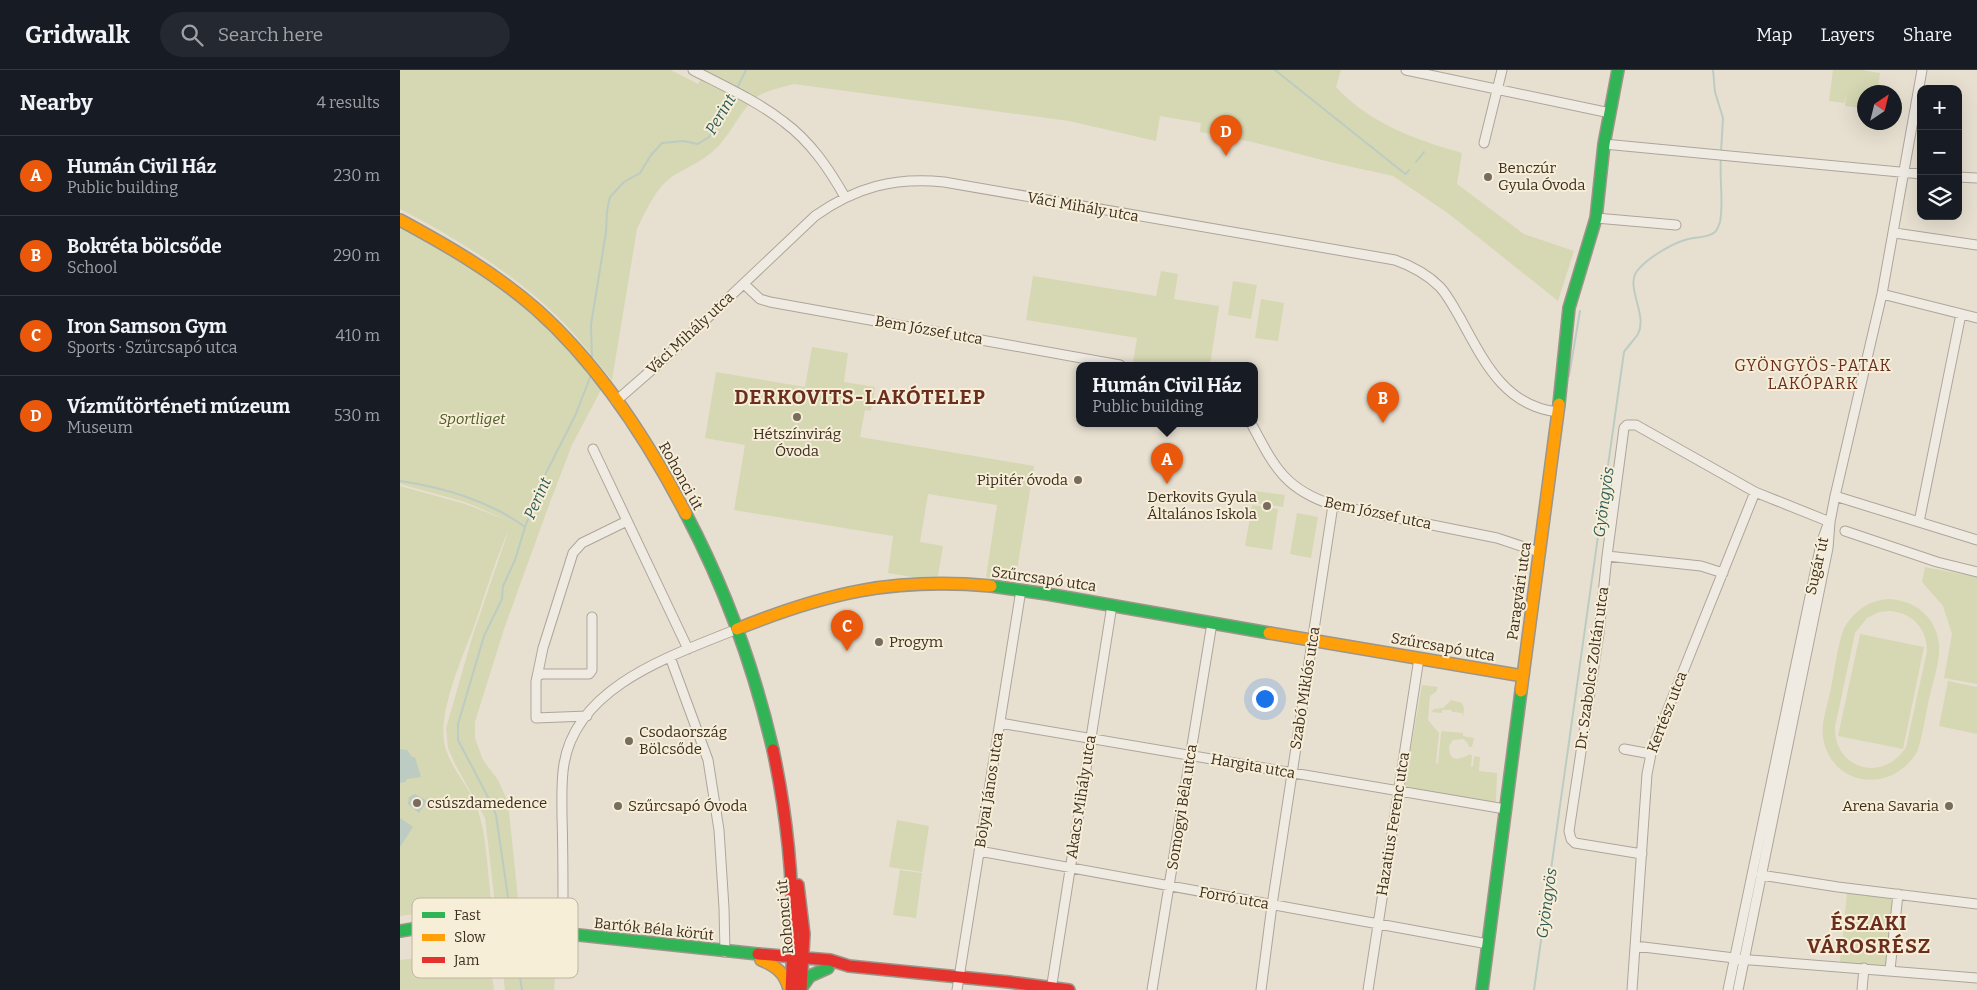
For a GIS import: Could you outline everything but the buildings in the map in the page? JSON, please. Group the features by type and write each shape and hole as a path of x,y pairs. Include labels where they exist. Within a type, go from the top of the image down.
{"street":[{"path":"693,70 769,111 797,132 822,160 845,197"},
{"path":"1406,70 1610,113"},
{"path":"1484,143 1502,70"},
{"name":"Paragvári utca","path":"1482,990 1558,412 1569,308 1596,218 1604,144 1618,70"},
{"path":"1755,492 1830,522 1834,496 1895,233 1922,70"},
{"path":"1604,144 1917,174"},
{"path":"1962,177 1977,178"},
{"name":"Váci Mihály utca","path":"616,401 663,360 815,216 845,197 884,183 930,181 1391,258 1417,269 1441,288 1483,358 1509,392 1532,406 1558,412"},
{"path":"1596,218 1676,225"},
{"name":"Rohonci út","path":"400,220 467,258 502,282 555,326 576,349 616,401 657,461 679,500 714,573 737,629 768,730 796,874 804,934 798,961 796,989"},
{"path":"1895,233 1977,245"},
{"name":"Bem József utca","path":"744,284 760,299 770,302 1103,362"},
{"path":"1882,294 1977,318"},
{"path":"1919,522 1961,314"},
{"name":"Dr. Szabolcs Zoltán utca","path":"1642,854 1575,842 1571,839 1569,831 1599,633 1623,432 1627,425 1636,426 1755,492"},
{"name":"Bem József utca","path":"1253,427 1271,460 1286,480 1302,492 1333,505 1497,538 1539,552"},
{"path":"593,449 688,649"},
{"name":"Kertész utca","path":"1632,990 1647,774 1651,754 1655,738 1755,492"},
{"path":"1834,496 1977,540"},
{"name":"Szabó Miklós utca","path":"1261,990 1272,905 1333,505"},
{"path":"587,716 536,718 537,677 543,648 573,554 582,543 628,521"},
{"name":"Sugár út","path":"1728,990 1739,958 1761,874 1828,548 1830,522"},
{"name":"Sugár út","path":"1738,990 1739,958 1821,544 1830,522"},
{"path":"1845,532 1937,562 1977,572"},
{"path":"1607,556 1701,566 1722,572"},
{"name":"Szűrcsapó utca","path":"563,898 562,777 564,763 570,741 587,716 604,697 618,685 643,670 688,649 812,601 839,594 884,586 950,584 1021,590 1522,676"},
{"name":"Bolyai János utca","path":"957,990 1021,590"},
{"name":"Akacs Mihály utca","path":"1052,988 1112,605"},
{"path":"537,677 541,674 589,674 592,670 592,617"},
{"name":"Somogyi Béla utca","path":"1152,990 1212,623"},
{"path":"670,657 708,760 719,830 725,952"},
{"name":"Hazatius Ferenc utca","path":"1368,990 1419,658"},
{"name":"Hargita utca","path":"1000,723 1505,809"},
{"path":"1624,749 1651,754"},
{"name":"Rohonci út","path":"789,842 798,961"},
{"name":"Forró utca","path":"979,851 1488,944"},
{"path":"1761,874 1838,887 1977,904"},
{"path":"1890,970 1898,894"},
{"path":"792,898 788,940 780,950 764,957 777,967 796,989 810,976 829,964 811,948 804,934"},
{"name":"Bartók Béla körút","path":"578,935 1069,990"},
{"path":"1634,946 1739,958 1977,978"},
{"path":"1862,990 1864,968"}],"green space":[{"path":"400,70 671,70 698,84 706,70 1341,70 1336,87 1364,111 1410,136 1462,153 1457,184 1524,234 1574,251 1558,301 1449,214 1393,176 1252,142 1200,132 1201,123 1160,116 1156,141 1069,121 794,84 756,97 712,152 673,176 661,186 652,200 637,229 612,380 567,326 542,302 484,258 443,232 400,209"},
{"path":"1833,70 1861,70 1880,73 1879,85 1857,85 1857,107 1845,106 1846,94 1844,103 1829,101"},
{"name":"Sportliget","path":"400,226 474,266 531,313 570,350 602,388 572,445 549,505 504,629 475,722 475,738 483,760 498,780 508,802 518,898 494,898 485,818 448,748 446,728 472,638 509,529 495,563 454,681 443,728 444,741 449,758 472,797 480,816 485,839 491,898 412,898 412,914 400,916 400,486 465,504 512,522 465,502 400,484"},
{"path":"1161,271 1178,274 1174,299 1219,306 1210,362 1133,362 1137,338 1026,320 1033,276 1156,296"},
{"path":"1233,281 1257,285 1251,319 1228,315"},
{"path":"1261,299 1284,303 1278,341 1255,338"},
{"path":"812,347 848,353 844,382 875,387 871,411 865,410 860,437 1034,466 1015,582 986,577 997,505 928,494 920,542 943,546 937,581 888,573 893,536 734,510 745,445 705,438 716,372 805,387"},
{"path":"1255,491 1285,495 1283,507 1254,503"},
{"path":"1252,505 1278,509 1272,550 1245,546"},
{"path":"1297,513 1318,517 1311,558 1290,554"},
{"path":"1925,567 1977,577 1977,684 1944,678 1952,634 1943,606 1922,582"},
{"path":"1882,600 1899,600 1916,607 1924,613 1937,635 1939,645 1938,659 1917,752 1906,766 1893,775 1878,779 1864,779 1850,775 1838,767 1828,754 1823,737 1823,725 1844,628 1863,607","holes":["1879,612 1898,612 1912,619 1921,629 1927,651 1906,747 1897,758 1885,765 1874,768 1862,767 1851,762 1843,753 1837,742 1835,727 1855,633 1867,618"]},
{"path":"1860,634 1924,647 1903,749 1838,736"},
{"path":"1948,681 1977,687 1977,734 1939,726"},
{"path":"1422,685 1438,687 1436,692 1430,696 1428,720 1439,733 1436,763 1438,764 1442,731 1463,733 1463,736 1474,738 1472,747 1469,747 1463,739 1453,740 1449,746 1451,756 1456,759 1470,754 1472,756 1471,767 1473,766 1474,756 1480,757 1479,771 1497,773 1496,803 1404,787"},
{"path":"1451,700 1462,703 1464,708 1463,717 1462,713 1452,712 1451,710 1442,710 1442,713 1431,712 1434,709 1443,708"},
{"path":"897,820 929,826 922,872 889,867"},
{"path":"900,870 922,873 916,918 893,915"},
{"path":"1847,893 1896,898 1889,967 1840,962"},
{"path":"412,958 412,978 492,978 494,990 400,990 400,960"},
{"path":"504,978 555,978 554,990 505,990"}],"shaded area":[{"path":"400,749 407,750 412,757 415,757 421,777 407,779 405,782 400,783"},
{"name":"csúszdamedence","path":"415,794 427,801 419,813 408,804 409,797"},
{"path":"400,818 413,827 400,847"}],"waterway":[{"name":"Perint","path":"737,88 746,70"},
{"path":"1275,70 1404,173 1406,174 1409,170"},
{"name":"Gyöngyös","path":"1713,70 1715,92 1723,118 1721,152"},
{"name":"Perint","path":"592,360 591,325 610,197 624,182 640,173 651,155 662,143 683,141 698,144 709,137 734,95"},
{"path":"1416,162 1424,152"},
{"name":"Gyöngyös","path":"1534,990 1624,352 1638,334 1640,326 1634,278 1641,266 1666,248 1689,239 1708,236 1716,231 1721,214 1721,157"},
{"path":"1569,376 1580,311"},
{"name":"Perint","path":"508,898 496,815 458,740 458,724 484,636 502,599 503,586 515,560 525,527 546,473 575,416 591,375"},
{"path":"400,481 465,496 497,510 525,527"},
{"name":"Perint","path":"520,978 522,990"}],"traffic: fast":[{"path":"1559,404 1569,308 1596,218 1604,144 1618,70"},
{"path":"686,514 726,600 737,629 757,689 773,750"},
{"path":"991,586 1269,633"},
{"path":"1482,990 1521,691"},
{"path":"400,931 412,929"},
{"path":"578,935 758,954"},
{"path":"802,987 810,976 828,968"}],"traffic: slow":[{"path":"400,220 488,272 536,309 559,331 601,379 620,405 655,459 686,514"},
{"path":"1521,691 1559,404"},
{"path":"737,629 801,606 861,591 891,586 923,584 991,586"},
{"path":"1269,633 1523,676"},
{"path":"761,960 779,971 789,989"}],"traffic: jam":[{"path":"773,750 784,809 790,869 793,929 791,990"},
{"path":"798,885 804,934 801,990"},
{"path":"758,954 830,960 849,966 1069,990"}],"place":[{"name":"Vízműtörténeti múzeum","path":"1226,156"},
{"name":"Benczúr Gyula Óvoda","path":"1488,177"},
{"name":"Hétszínvirág Óvoda","path":"797,417"},
{"name":"Bokréta bölcsőde","path":"1383,423"},
{"name":"Pipitér óvoda","path":"1078,480"},
{"name":"Humán Civil Ház","path":"1167,484"},
{"name":"Derkovits Gyula Általános Iskola","path":"1267,506"},
{"name":"Progym","path":"879,642"},
{"name":"Iron Samson Gym","path":"847,651"},
{"name":"Csodaország Bölcsőde","path":"629,741"},
{"name":"csúszdamedence","path":"417,803"},
{"name":"Szűrcsapó Óvoda","path":"618,806"},
{"name":"Arena Savaria","path":"1949,806"}],"district":[{"name":"GYÖNGYÖS-PATAK LAKÓPARK","path":"1813,374"},
{"name":"DERKOVITS-LAKÓTELEP","path":"860,397"},
{"name":"ÉSZAKI VÁROSRÉSZ","path":"1869,934"}]}
